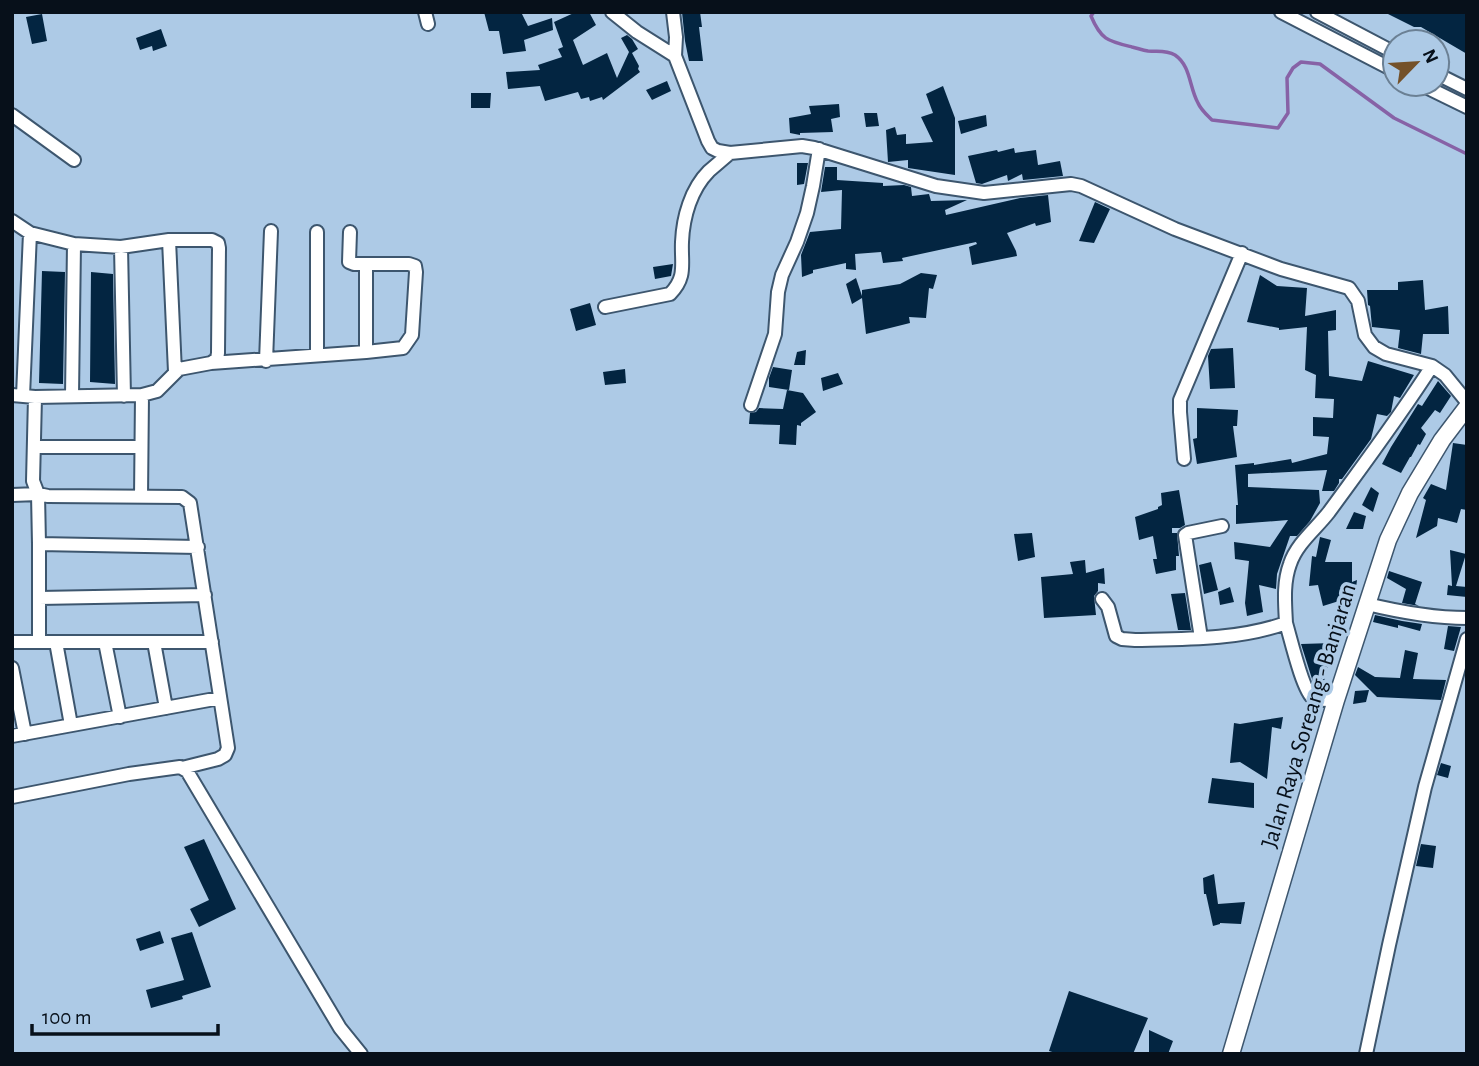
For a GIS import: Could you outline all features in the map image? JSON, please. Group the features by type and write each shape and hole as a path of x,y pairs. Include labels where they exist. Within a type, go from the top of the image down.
{"main road":[{"name":"Jalan Raya Soreang - Banjaran","path":"1231,1054 1336,700 1388,540 1410,493 1467,405"}],"street":[{"path":"612,12 675,56"},
{"path":"673,12 675,56 708,141 712,148 718,151 730,153 802,146 936,186 984,193 1077,184 1175,229 1281,269 1349,288 1358,301 1365,335 1374,347 1386,354 1432,366 1445,375 1467,405"},
{"path":"1281,12 1381,64"},
{"path":"1317,12 1381,46"},
{"path":"1451,81 1467,89"},
{"path":"1449,98 1467,107"},
{"path":"12,115 74,160"},
{"path":"751,405 775,334 782,275 807,213 819,149"},
{"path":"605,306 670,294 678,286 682,276 684,226 693,194 708,172 730,153"},
{"path":"12,221 30,233 74,244 121,247 169,240 212,240 218,243 218,354 217,359 211,363"},
{"path":"266,360 271,231"},
{"path":"317,232 317,355"},
{"path":"23,396 142,395 157,391 175,372 186,367 403,348 412,335 415,266 349,262 350,232"},
{"path":"30,233 23,396 34,447 33,481 38,494 39,642"},
{"path":"169,240 175,372"},
{"path":"72,396 74,244"},
{"path":"121,247 124,396"},
{"path":"1184,459 1180,400 1242,254"},
{"path":"366,264 366,352"},
{"path":"1336,700 1311,697 1302,679 1286,623 1285,585 1290,562 1300,545 1326,516 1432,366"},
{"path":"141,497 142,395"},
{"path":"34,447 141,447"},
{"path":"12,495 182,497 190,503 228,748 225,755 218,759 185,769 177,767 129,774 12,797"},
{"path":"1201,638 1185,535 1222,526"},
{"path":"39,544 198,547"},
{"path":"39,598 205,595"},
{"path":"1102,599 1108,607 1118,638 1201,638 1257,633 1286,623"},
{"path":"1367,604 1415,614 1467,618"},
{"path":"1366,1054 1425,787 1467,639"},
{"path":"12,642 212,642"},
{"path":"56,642 71,725"},
{"path":"106,642 120,717"},
{"path":"154,642 166,708"},
{"path":"12,668 18,735 220,698"},
{"path":"185,769 341,1028 361,1054"}],"building":[{"path":"484,12 521,12 528,26 552,18 553,30 524,40 526,51 503,54 499,31 489,31"},
{"path":"576,12 589,12 596,25 573,40 583,65 607,53 617,78 629,52 621,38 627,35 638,49 632,53 640,72 603,100 602,97 590,101 589,97 581,99 578,92 545,101 540,86 508,89 506,72 540,70 538,65 562,57 558,49 563,47 554,22"},
{"path":"682,12 700,12 703,61 689,61"},
{"path":"1384,12 1467,12 1467,54 1451,45 1451,28 1414,27"},
{"path":"42,14 47,41 32,44 26,17"},
{"path":"161,29 167,46 153,51 152,46 140,50 136,38"},
{"path":"667,81 671,91 652,100 646,90"},
{"path":"943,86 955,118 955,175 908,168 908,160 888,162 886,130 895,127 897,135 906,134 906,144 933,142 921,117 933,113 926,94"},
{"path":"471,93 491,93 490,108 471,108"},
{"path":"839,104 840,117 831,119 833,132 800,135 790,133 789,118 811,114 809,106"},
{"path":"864,113 877,113 879,126 866,127"},
{"path":"986,115 987,126 961,134 958,121"},
{"path":"1014,148 1015,153 1036,150 1038,165 1060,161 1063,176 1023,180 1022,174 1008,181 1007,175 982,184 976,183 968,156"},
{"path":"797,163 808,163 804,184 797,185"},
{"path":"825,167 837,167 837,180 883,183 883,186 904,185 911,187 912,196 929,194 931,201 967,200 945,210 946,215 1020,198 1048,195 1051,222 1036,226 1035,223 1007,233 1017,256 972,265 969,247 977,244 976,242 902,258 903,261 883,263 881,252 855,254 856,270 846,269 846,263 813,270 813,273 802,277 801,255 810,232 841,229 842,190 821,192"},
{"path":"1095,202 1110,209 1094,243 1079,241"},
{"path":"673,264 671,276 655,279 653,267"},
{"path":"42,271 65,272 63,384 39,383"},
{"path":"91,272 113,274 115,384 90,382"},
{"path":"921,273 937,275 933,289 929,288 926,318 909,317 910,323 866,334 862,298 852,304 846,284 856,278 862,296 862,290 900,284"},
{"path":"1260,275 1277,286 1307,288 1305,316 1336,310 1336,330 1328,331 1329,376 1362,381 1368,361 1414,375 1400,398 1394,396 1391,412 1387,416 1377,414 1371,439 1342,479 1339,479 1334,491 1322,491 1327,470 1248,474 1248,487 1319,490 1320,503 1297,536 1290,536 1277,574 1276,589 1259,585 1263,612 1247,616 1245,603 1249,561 1235,559 1234,542 1270,547 1288,520 1236,524 1238,505 1235,465 1291,459 1292,463 1327,454 1329,437 1313,436 1313,417 1333,418 1334,399 1315,398 1316,375 1305,370 1307,327 1279,330 1247,322"},
{"path":"1423,280 1425,310 1448,306 1449,334 1423,334 1421,354 1398,348 1400,330 1372,327 1367,290 1398,290 1398,282"},
{"path":"590,303 596,325 576,331 570,309"},
{"path":"1233,348 1235,388 1210,389 1208,356 1211,349"},
{"path":"806,350 805,365 794,365 797,352"},
{"path":"773,367 792,370 789,390 769,387"},
{"path":"625,369 626,383 605,385 603,372"},
{"path":"838,373 843,384 823,391 821,378"},
{"path":"1438,381 1451,396 1440,413 1435,410 1421,428 1426,434 1420,445 1418,444 1401,473 1382,464 1418,404 1422,406"},
{"path":"787,390 803,393 816,412 801,423 801,426 797,425 796,445 779,444 780,425 749,424 750,413 759,408 783,409"},
{"path":"1197,408 1238,410 1237,426 1233,426 1237,457 1197,464 1193,439 1197,438"},
{"path":"1453,443 1467,445 1467,510 1461,509 1457,523 1438,518 1437,526 1416,538 1426,500 1423,498 1431,484 1446,490"},
{"path":"1371,487 1379,493 1373,512 1362,505"},
{"path":"1179,490 1185,525 1172,528 1172,533 1177,533 1179,556 1176,556 1176,570 1156,574 1153,559 1157,559 1153,536 1139,540 1135,517 1158,509 1162,505 1161,493"},
{"path":"1354,512 1366,516 1363,529 1346,529"},
{"path":"1032,533 1035,557 1018,561 1014,534"},
{"path":"1320,537 1331,540 1325,562 1352,562 1352,582 1357,580 1355,596 1323,606 1318,585 1309,586 1312,556 1316,557"},
{"path":"1450,550 1466,554 1456,586 1467,587 1467,597 1447,595 1448,585 1452,586"},
{"path":"1085,560 1086,573 1104,568 1105,584 1098,583 1098,591 1094,596 1096,615 1044,618 1041,577 1073,574 1070,562"},
{"path":"1211,562 1218,590 1204,594 1199,565"},
{"path":"1389,571 1422,582 1415,604 1419,606 1402,603 1406,589 1387,578"},
{"path":"1230,587 1234,602 1220,605 1218,592"},
{"path":"1185,593 1191,630 1178,630 1171,594"},
{"path":"1375,615 1422,624 1420,631 1398,625 1398,628 1373,622"},
{"path":"1448,626 1461,627 1454,651 1444,649"},
{"path":"1333,643 1322,690 1313,682 1301,644"},
{"path":"1405,650 1418,653 1413,679 1446,680 1441,700 1377,697 1355,675 1358,667 1375,677 1400,678"},
{"path":"1369,690 1366,702 1353,704 1355,691"},
{"path":"1283,717 1281,729 1272,727 1267,779 1240,762 1230,763 1234,723"},
{"path":"1441,763 1451,766 1448,778 1437,775"},
{"path":"1212,778 1254,783 1254,808 1208,803"},
{"path":"204,839 236,909 199,927 190,909 209,900 184,847"},
{"path":"1421,844 1436,846 1433,868 1416,866"},
{"path":"1214,874 1218,904 1245,902 1241,924 1220,923 1213,926 1204,894 1203,878"},
{"path":"160,931 164,943 140,951 136,939"},
{"path":"192,932 211,987 151,1008 146,990 184,980 171,938"},
{"path":"1069,991 1148,1018 1133,1054 1059,1054 1049,1051"},
{"path":"1149,1030 1173,1041 1168,1054 1149,1054"}],"waterway":[{"path":"1094,12 1091,16 1098,30 1106,38 1146,51 1175,55 1187,71 1199,106 1212,120 1278,128 1288,113 1287,78 1293,68 1301,62 1320,64 1394,118 1467,154"}]}
